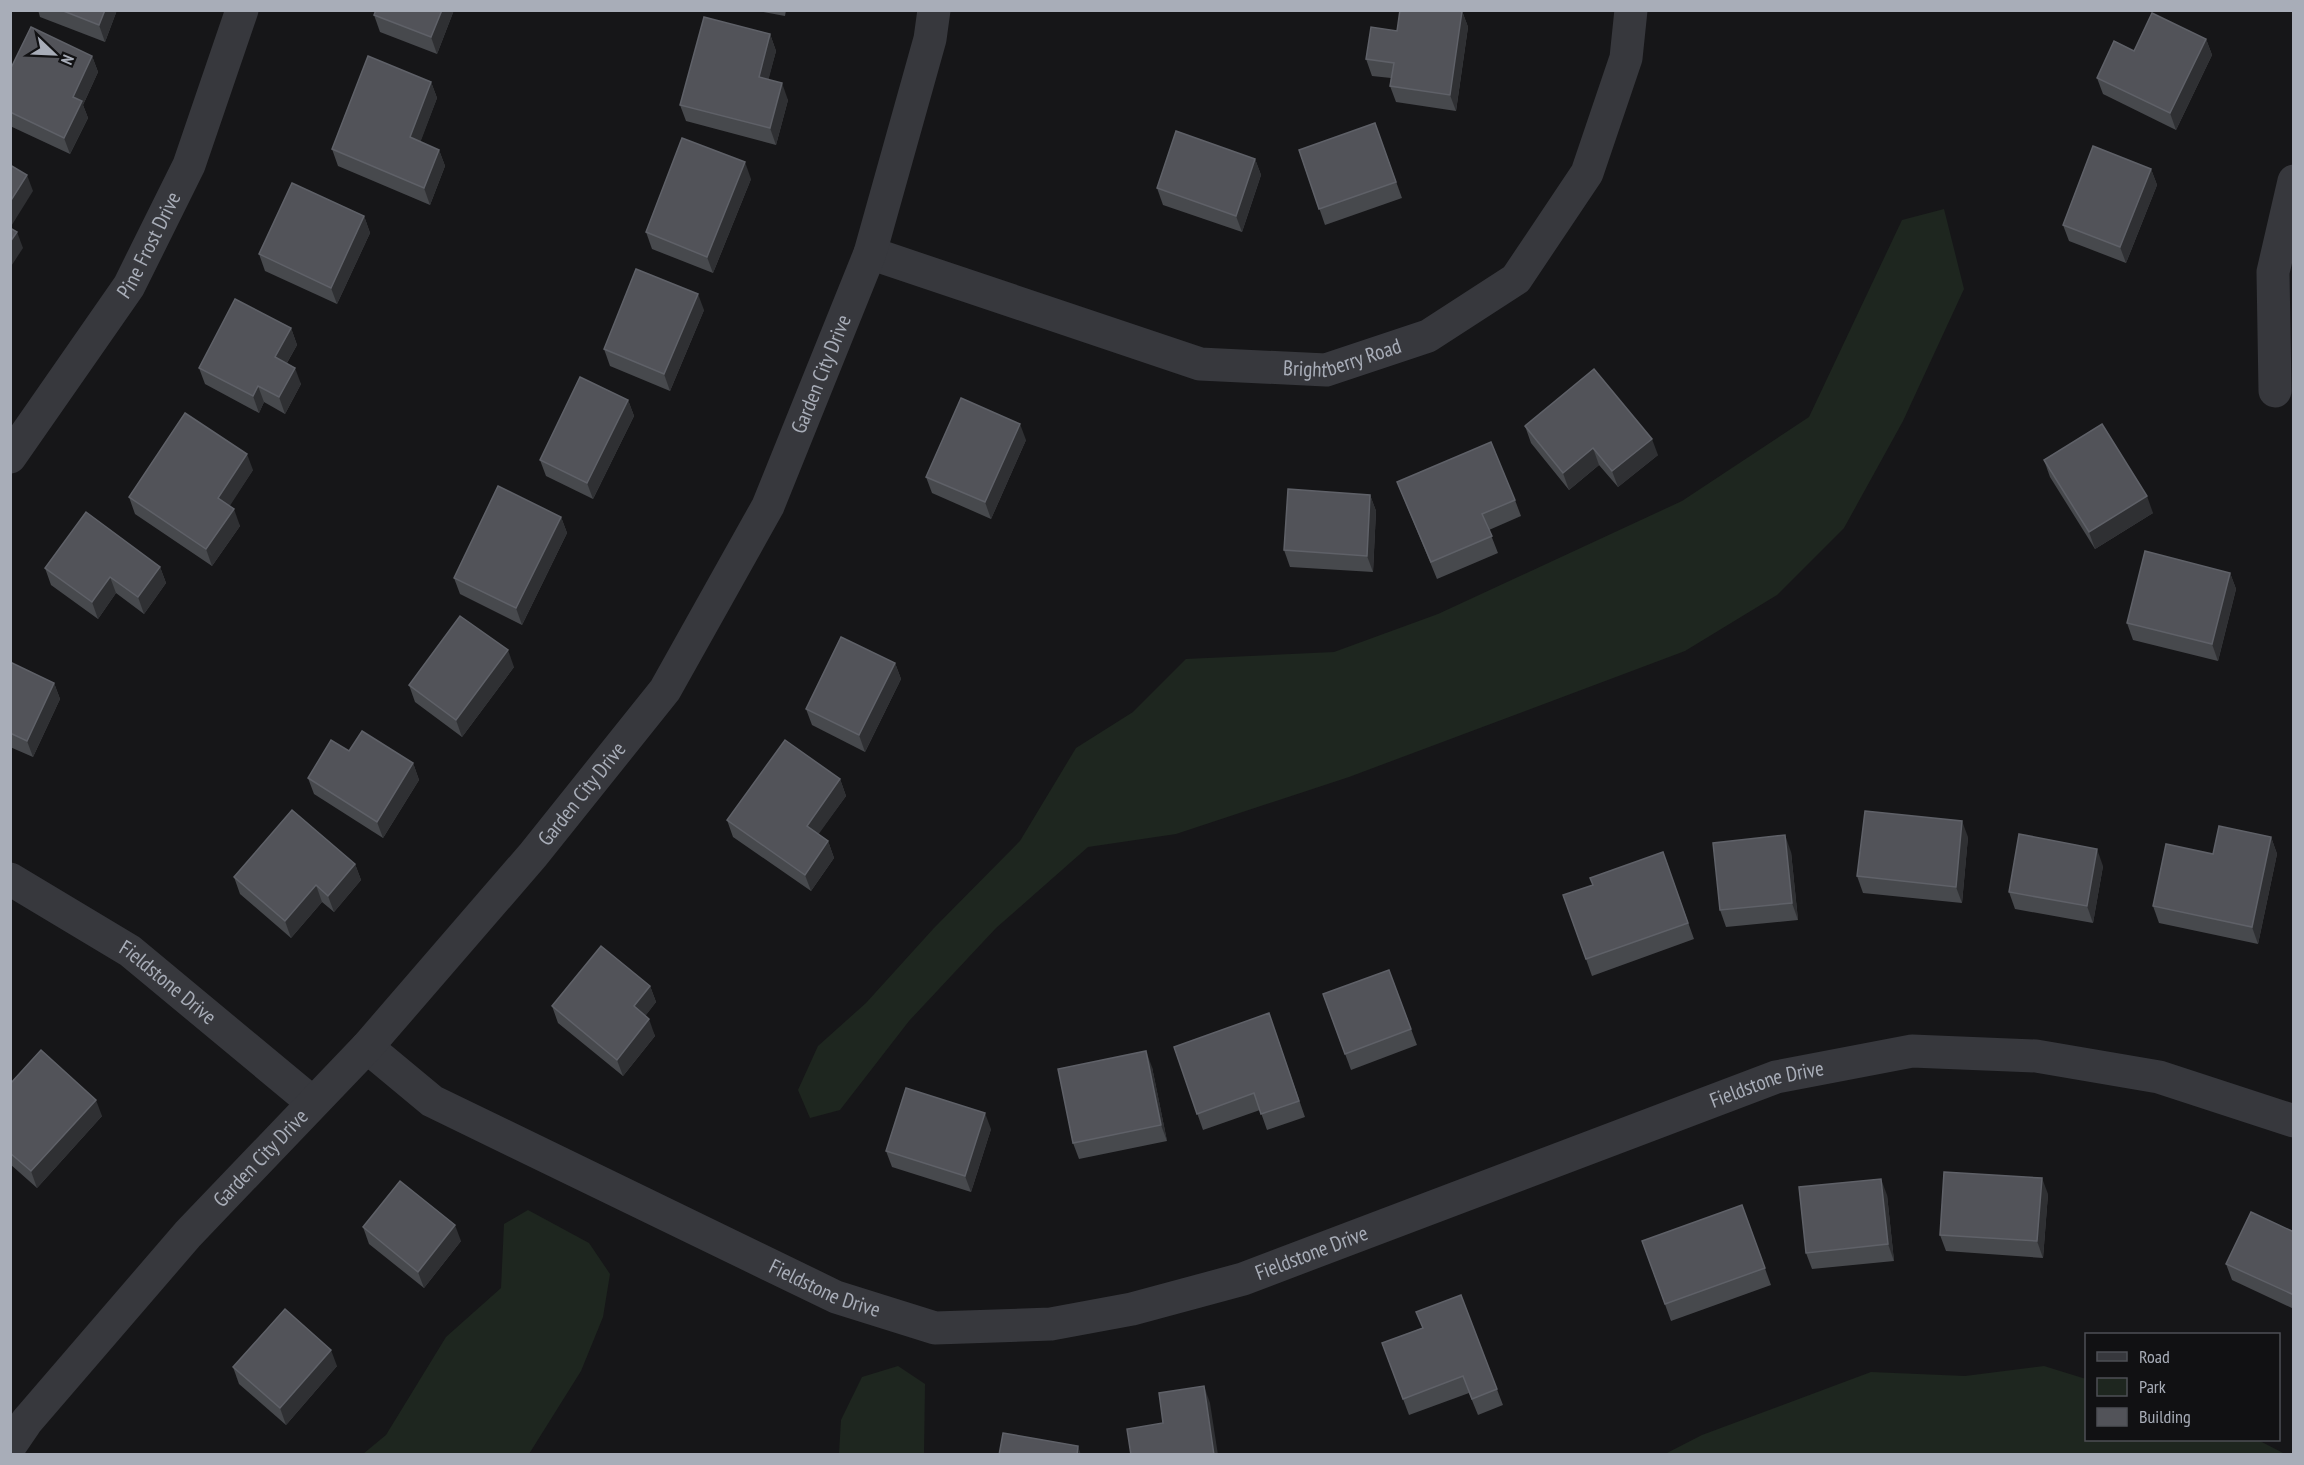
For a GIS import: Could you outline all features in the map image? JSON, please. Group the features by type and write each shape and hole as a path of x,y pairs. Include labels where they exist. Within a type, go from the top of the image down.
{"street":[{"name":"Pine Frost Drive","path":"10,457 129,286 189,165 242,10"},
{"name":"Garden City Drive","path":"10,1446 27,1420 188,1234 367,1047 533,855 664,690 768,506 870,253 930,39 934,10"},
{"name":"Brightberry Road","path":"870,253 1200,364 1326,370 1428,336 1516,279 1587,173 1626,58 1631,10"},
{"path":"2276,391 2273,272 2294,181"},
{"name":"Fieldstone Drive","path":"10,879 130,951 313,1103"},
{"name":"Fieldstone Drive","path":"367,1047 432,1101 836,1298 934,1328 1051,1324 1132,1309 1243,1279 1776,1077 1912,1051 2036,1056 2159,1077 2294,1121"}],"green space":[{"path":"1944,209 1964,289 1903,421 1844,528 1777,595 1685,651 1349,777 1176,834 1088,847 996,928 909,1021 840,1110 810,1118 798,1090 818,1046 866,1003 934,928 1020,841 1076,748 1133,712 1186,659 1334,652 1438,614 1682,501 1809,417 1902,220"},
{"path":"528,1210 589,1243 610,1274 603,1317 581,1371 529,1454 363,1454 386,1435 446,1337 501,1288 504,1224"},
{"path":"898,1366 925,1384 924,1454 839,1454 841,1420 862,1377"},
{"path":"2044,1366 2085,1379 2085,1441 2260,1441 2285,1454 1665,1454 1702,1435 1871,1372 1965,1376"}],"building":[{"path":"61,10 105,10 99,25"},
{"path":"376,10 442,10 431,37 374,15"},
{"path":"1400,10 1462,11 1450,95 1390,86 1394,63 1366,59 1371,27 1397,31"},
{"path":"2152,13 2206,39 2170,113 2097,78 2114,41 2134,51"},
{"path":"704,17 770,34 759,77 782,83 770,128 680,105"},
{"path":"31,27 92,56 73,97 82,101 64,138 10,112 10,70"},
{"path":"368,56 431,82 410,137 439,150 424,188 332,149"},
{"path":"1375,123 1396,182 1319,209 1299,150"},
{"path":"1176,131 1255,159 1236,216 1157,188"},
{"path":"682,138 745,162 707,257 646,232"},
{"path":"2093,146 2151,169 2120,247 2063,225"},
{"path":"10,165 27,175 10,202"},
{"path":"292,183 364,216 331,288 259,254"},
{"path":"10,228 17,232 10,242"},
{"path":"636,269 698,294 664,374 604,349"},
{"path":"235,299 291,328 275,357 295,368 279,397 258,386 253,396 199,368"},
{"path":"1594,369 1652,439 1612,471 1593,448 1563,473 1525,426"},
{"path":"580,377 628,400 587,483 540,460"},
{"path":"961,398 1020,424 985,502 926,477"},
{"path":"185,413 247,454 218,498 234,509 206,549 129,497"},
{"path":"2102,424 2147,496 2089,532 2044,460"},
{"path":"1491,442 1515,500 1482,514 1492,536 1431,562 1397,482"},
{"path":"498,486 561,517 516,608 454,578"},
{"path":"1288,489 1370,495 1367,556 1284,550"},
{"path":"86,512 160,567 138,597 110,577 92,602 45,568"},
{"path":"2145,551 2230,573 2212,644 2127,623"},
{"path":"460,616 508,650 456,720 409,685"},
{"path":"841,637 895,663 859,735 806,709"},
{"path":"10,662 54,683 27,741 10,733"},
{"path":"362,731 413,763 377,822 308,778 331,740 349,751"},
{"path":"785,740 840,779 807,826 828,841 805,875 727,820"},
{"path":"292,810 355,864 328,896 316,885 285,921 234,877"},
{"path":"1865,811 1962,821 1956,887 1857,876"},
{"path":"2219,826 2271,837 2252,927 2153,906 2166,844 2213,854"},
{"path":"2019,834 2097,849 2087,906 2009,892"},
{"path":"1785,835 1792,903 1720,910 1713,843"},
{"path":"1663,852 1688,923 1586,959 1563,895 1593,885 1590,878"},
{"path":"601,946 650,986 634,1006 649,1019 617,1060 552,1006"},
{"path":"1389,970 1411,1029 1345,1054 1323,994"},
{"path":"1269,1013 1299,1101 1261,1114 1254,1093 1197,1114 1174,1047"},
{"path":"41,1050 96,1100 31,1171 10,1153 10,1084"},
{"path":"1146,1051 1161,1125 1073,1143 1058,1069"},
{"path":"906,1088 985,1113 965,1176 886,1151"},
{"path":"1944,1172 2042,1178 2037,1241 1940,1235"},
{"path":"1881,1179 1888,1244 1806,1253 1799,1187"},
{"path":"400,1181 455,1225 418,1272 363,1227"},
{"path":"1742,1205 1765,1268 1665,1304 1642,1241"},
{"path":"2251,1212 2294,1232 2294,1295 2226,1264"},
{"path":"1461,1295 1497,1389 1472,1399 1463,1376 1403,1399 1382,1343 1423,1328 1416,1312"},
{"path":"285,1309 331,1350 280,1408 233,1367"},
{"path":"1204,1386 1214,1455 1131,1455 1127,1429 1163,1423 1159,1393"},
{"path":"1003,1433 1078,1446 1077,1455 999,1455"}]}
